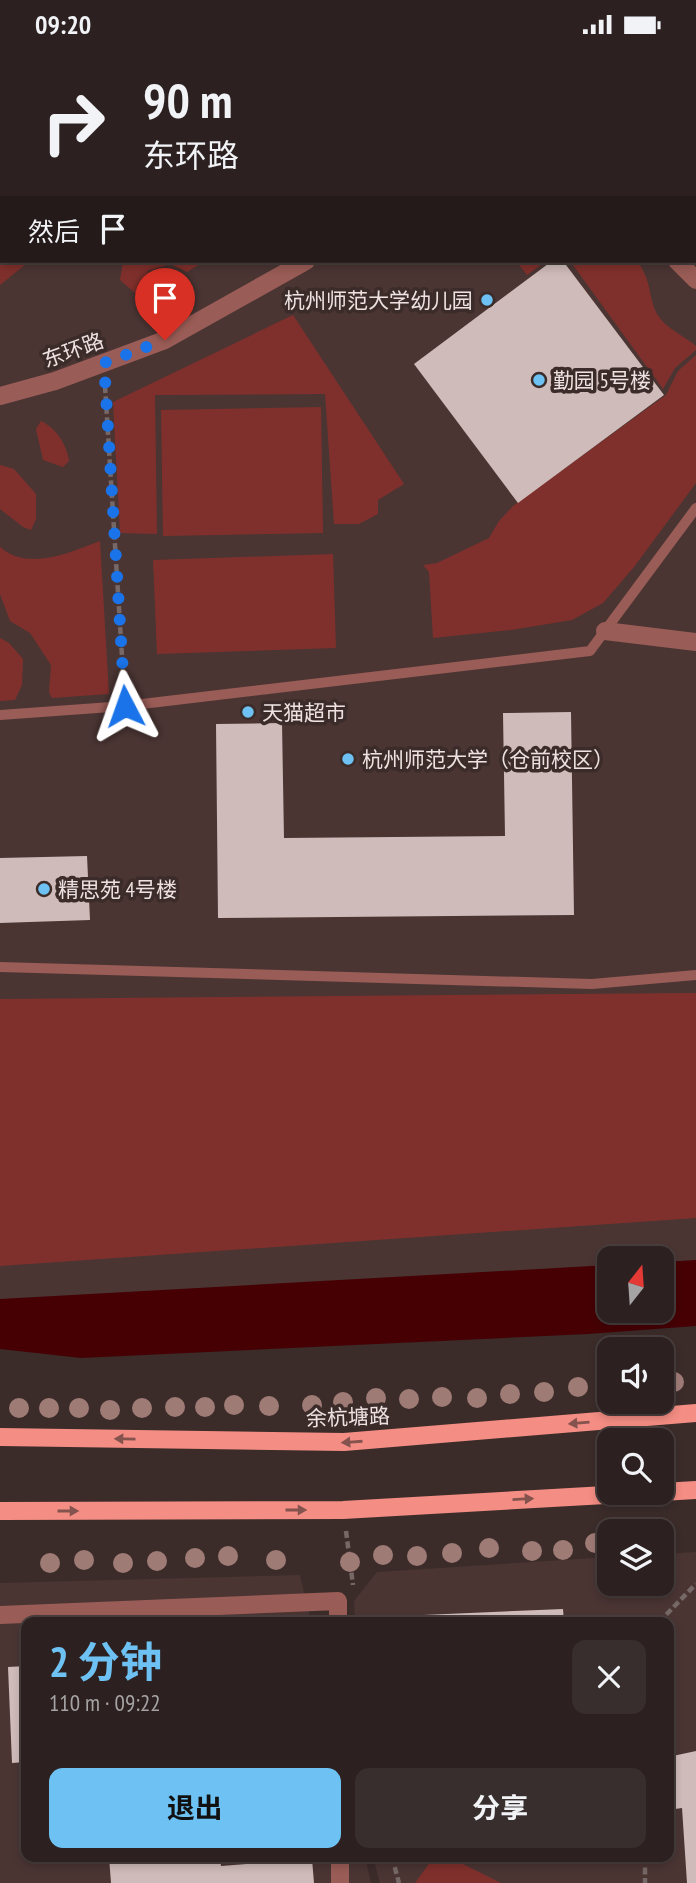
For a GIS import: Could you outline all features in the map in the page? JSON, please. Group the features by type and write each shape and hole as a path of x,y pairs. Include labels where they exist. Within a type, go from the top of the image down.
{"main road":[{"name":"余杭塘路","path":"0,1437 344,1443 696,1413"},
{"path":"674,1491 696,1490"},
{"path":"0,1511 343,1510 597,1496"}],"street":[{"name":"东环路","path":"0,396 55,381 165,340 302,263"},
{"path":"679,263 696,280"},
{"path":"605,631 696,642"},
{"path":"0,1615 338,1601 338,1617"},
{"path":"340,1862 340,1883"}],"lane":[{"path":"0,715 125,706 590,651 696,508"},
{"path":"0,967 592,984 696,975"}],"path":[{"path":"104,363 125,706"},
{"path":"343,1510 355,1597"},
{"path":"664,1617 696,1584"},
{"path":"393,1862 399,1883"},
{"path":"645,1862 645,1883"}],"shaded area":[{"name":"杭州师范大学（仓前校区）","path":"0,263 696,263 696,1278 674,1279 674,1246 597,1246 597,1285 0,1315"},
{"path":"0,263 30,263 26,264 0,285"},
{"path":"123,263 202,263 187,272 170,264 148,271 142,299 120,280"},
{"path":"518,263 543,263 527,275"},
{"path":"571,263 638,263 648,282 657,314 670,328 696,346 696,350 675,368 663,389"},
{"path":"293,315 404,484 378,500 378,514 359,524 334,524 325,394 155,395 157,534 120,533 113,402"},
{"path":"696,355 696,483 634,567 603,603 572,620 433,638 429,572 423,565 437,563 489,538 499,521 513,506 666,395 678,371"},
{"path":"321,407 323,533 163,536 161,410"},
{"path":"41,421 56,433 63,443 69,461 63,467 43,460 36,429"},
{"path":"0,465 14,469 36,494 36,519 31,530 0,509"},
{"path":"100,541 109,694 52,698 49,692 51,665 30,633 10,621 0,594 0,547 23,558 36,559 63,554"},
{"path":"333,554 336,648 157,654 153,560"},
{"path":"0,638 9,643 23,659 22,685 15,700 0,701"},
{"path":"696,993 696,1218 0,1266 0,999"},
{"path":"696,1260 696,1326 588,1334 81,1358 0,1349 0,1299 597,1266 597,1323 674,1323 674,1261"},
{"path":"696,1552 696,1883 380,1883 374,1862 674,1862 674,1617 355,1617 354,1601 377,1572 597,1558 597,1596 674,1596 674,1553"},
{"path":"300,1575 310,1617 21,1617 21,1862 366,1862 371,1883 0,1883 0,1583"},
{"path":"430,1862 459,1862 501,1883 415,1883"}],"building":[{"name":"勤园 5号楼","path":"549,263 565,263 664,395 518,503 414,364"},
{"path":"571,712 574,915 218,918 216,724 282,723 284,838 505,836 503,713"},
{"name":"精思苑 4号楼","path":"87,856 90,920 0,923 0,858"},
{"path":"563,1609 564,1617 400,1617"},
{"path":"21,1666 21,1762 12,1763 8,1667"},
{"path":"696,1751 696,1883 687,1883 682,1808 674,1809 674,1756"},
{"path":"109,1862 221,1862 221,1866 312,1862 314,1883 111,1883"}],"place":[{"name":"杭州师范大学幼儿园","path":"487,300"},
{"name":"勤园 5号楼","path":"539,380"},
{"name":"天猫超市","path":"248,712"},
{"name":"杭州师范大学（仓前校区）","path":"348,759"},
{"name":"精思苑 4号楼","path":"44,889"}],"route":[{"path":"125,706 104,363 165,340"}]}
